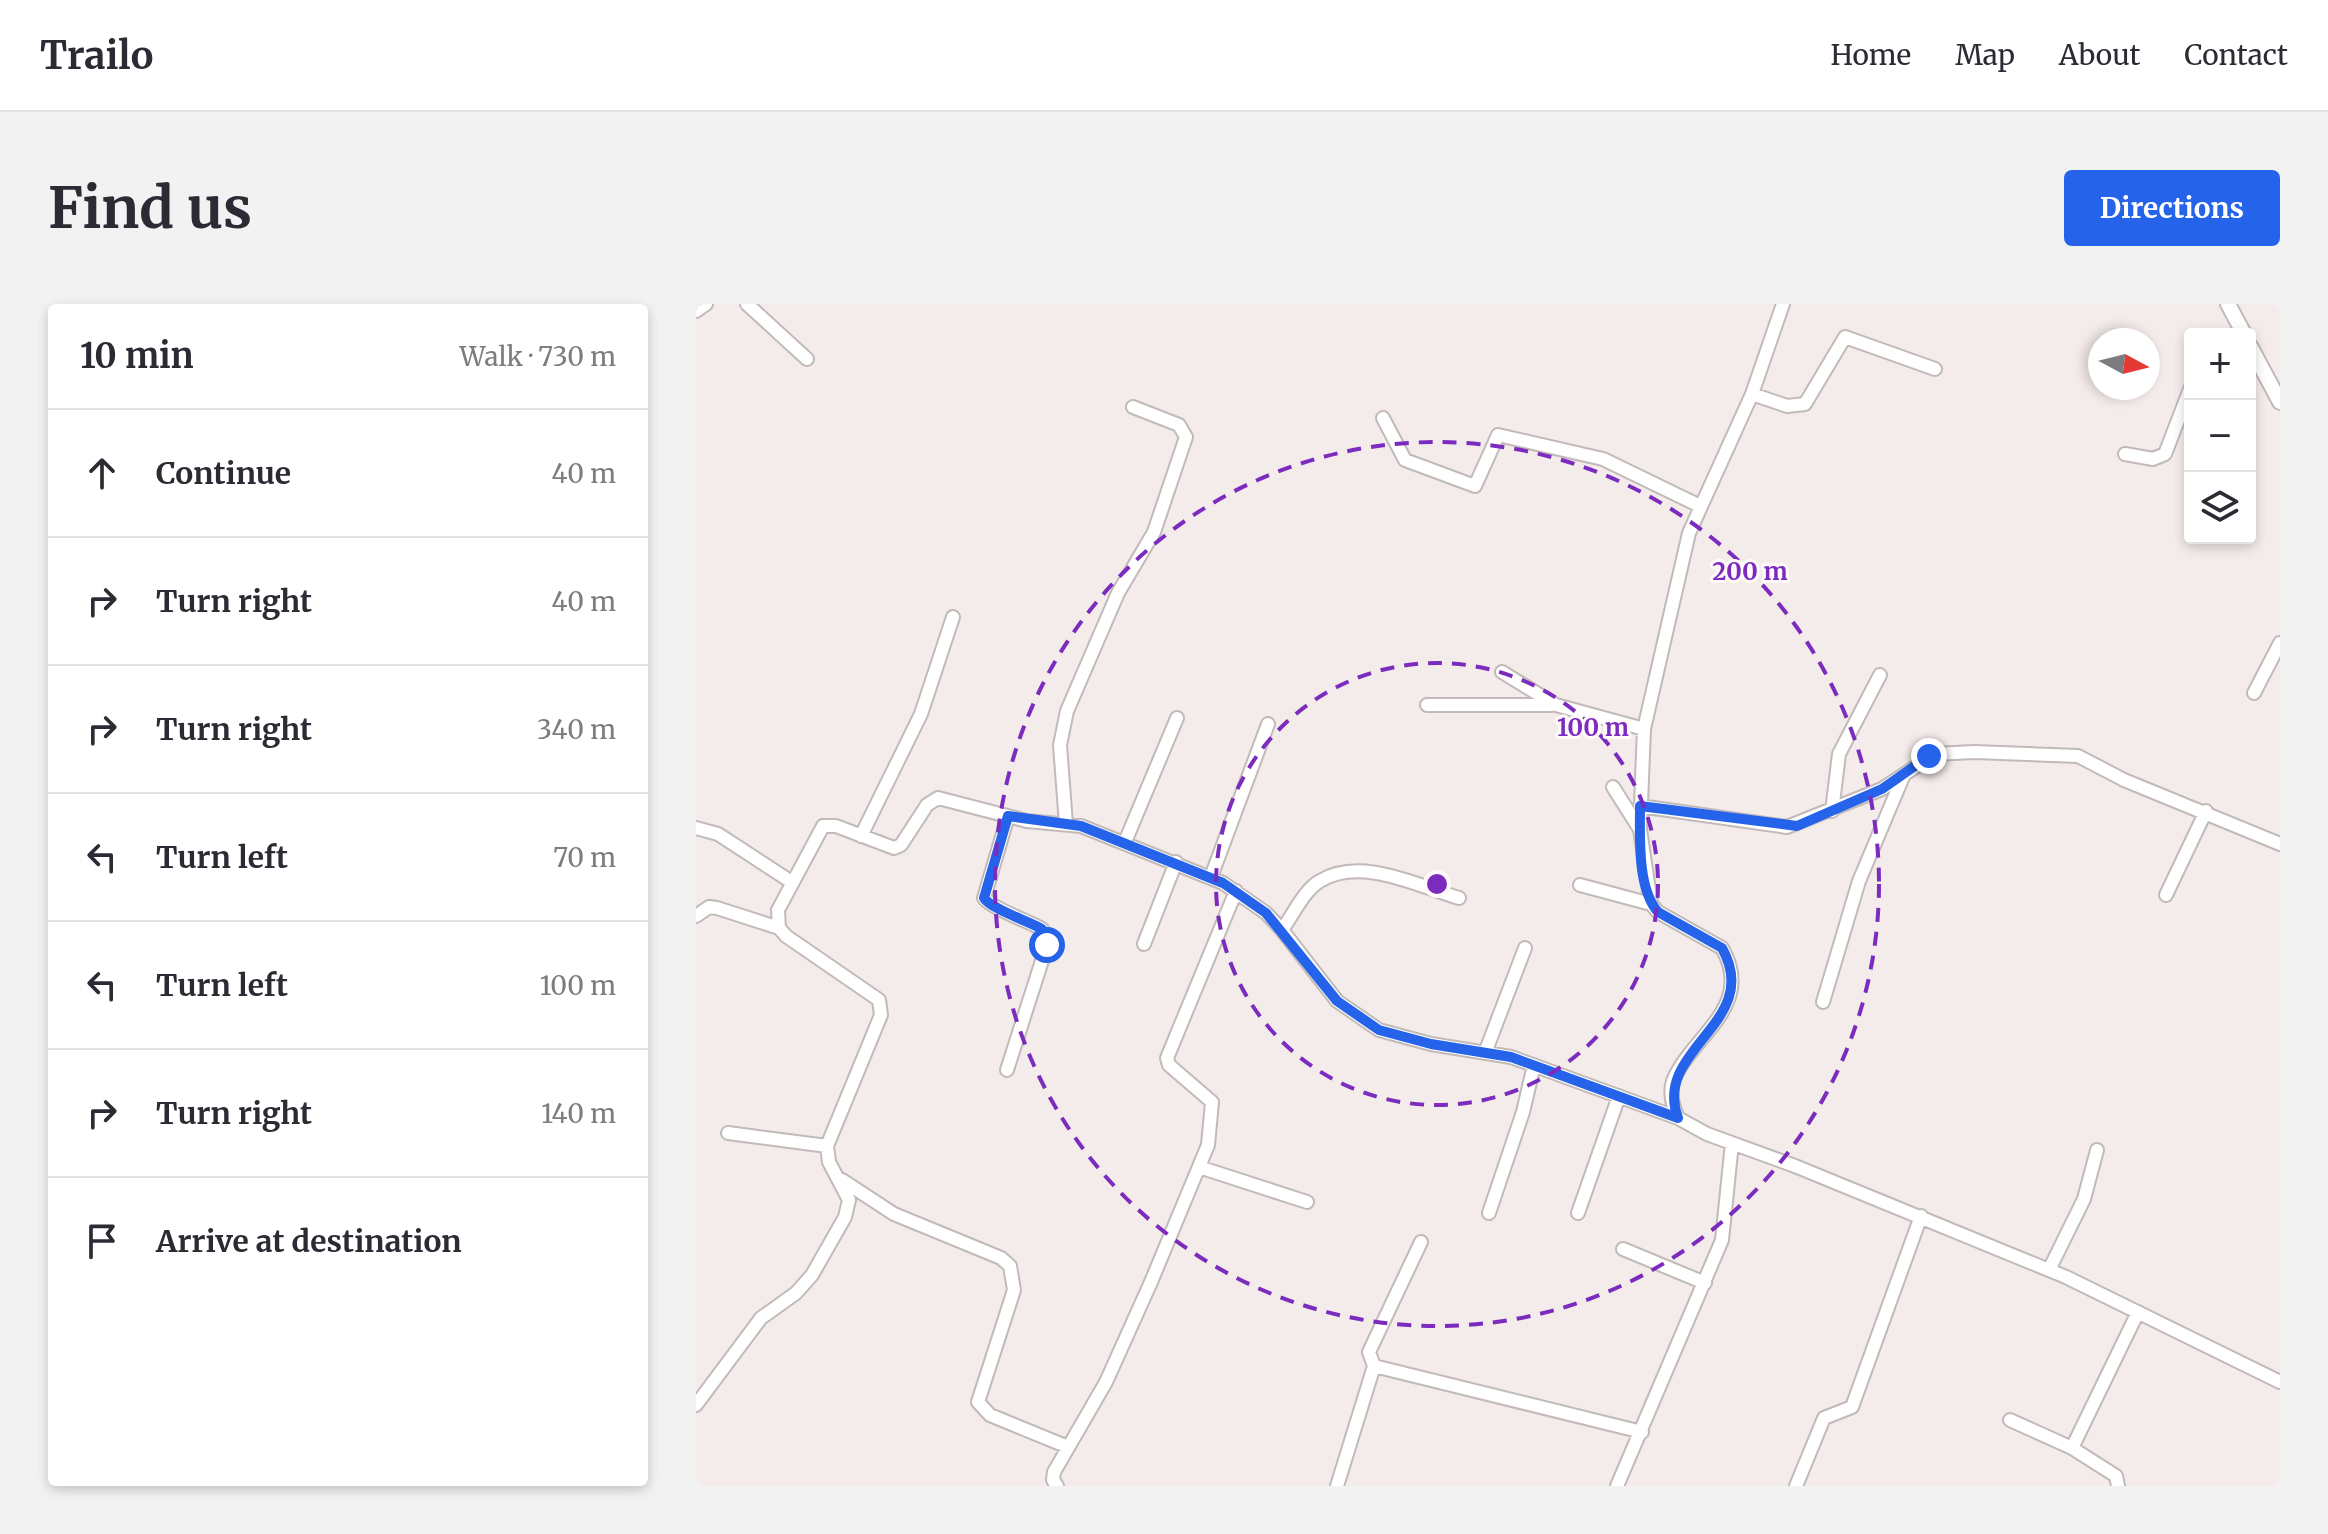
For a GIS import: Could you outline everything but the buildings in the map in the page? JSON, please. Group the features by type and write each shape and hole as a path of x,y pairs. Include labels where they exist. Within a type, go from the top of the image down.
{"street":[{"path":"696,311 706,304"},
{"path":"747,304 807,359"},
{"path":"1678,1118 1672,1103 1672,1083 1717,1022 1730,989 1731,972 1722,948 1658,912 1651,904 1640,829 1644,729 1686,545 1700,506 1752,394 1783,304"},
{"path":"2228,304 2241,328"},
{"path":"1752,394 1787,406 1805,404 1845,337 1935,369"},
{"path":"2256,357 2280,402"},
{"path":"2125,454 2153,459 2165,454 2186,400"},
{"path":"1066,824 1060,745 1067,711 1118,593 1154,532 1186,437 1179,425 1133,407"},
{"path":"1383,418 1405,460 1475,486 1498,435 1603,459 1700,506"},
{"path":"861,836 921,714 953,617"},
{"path":"2254,693 2280,643"},
{"path":"1502,672 1556,705"},
{"path":"1832,811 1839,754 1880,675"},
{"path":"1427,705 1556,705 1644,729"},
{"path":"1125,842 1177,718"},
{"path":"1211,877 1268,724"},
{"path":"1640,806 1787,827 1832,811 1903,777 1935,754 2078,756 2133,784 2206,811 2280,844"},
{"path":"1823,1002 1859,881 1903,777"},
{"path":"1613,787 1640,829"},
{"path":"779,928 778,910 790,881 823,826 836,826 885,847 901,845 927,805 938,798 1008,816 1081,826 1176,862 1236,891 1282,930 1337,1001 1360,1020 1379,1030 1534,1065 1678,1118 1732,1143 1921,1216 2049,1270 2280,1382"},
{"path":"2166,895 2206,811"},
{"path":"1007,1070 1047,945 1042,929 1022,916 992,906 984,898 1008,816"},
{"path":"696,828 718,834 790,881"},
{"path":"1144,944 1176,862"},
{"path":"1282,930 1311,888 1331,876 1371,872 1459,898"},
{"path":"1580,885 1651,904"},
{"path":"1057,1486 1053,1480 1054,1472 1106,1382 1208,1145 1212,1102 1169,1065 1168,1051 1236,891"},
{"path":"696,916 709,907 717,908 779,928 869,993 882,1006 827,1146 829,1162 849,1200 848,1210 812,1275 751,1329 696,1405"},
{"path":"1485,1053 1525,948"},
{"path":"1489,1213 1523,1112 1534,1065"},
{"path":"1578,1213 1619,1096"},
{"path":"728,1133 827,1146"},
{"path":"1617,1486 1722,1240 1732,1143"},
{"path":"2049,1270 2084,1199 2097,1150"},
{"path":"1199,1167 1307,1202"},
{"path":"839,1178 894,1214 1001,1258 1010,1266 1014,1290 978,1402 990,1415 1068,1447"},
{"path":"1796,1486 1824,1418 1852,1407 1921,1216"},
{"path":"1337,1486 1374,1366 1369,1352 1421,1242"},
{"path":"1623,1249 1705,1283"},
{"path":"2072,1448 2138,1312"},
{"path":"1374,1366 1642,1432"},
{"path":"2010,1420 2072,1448 2116,1476 2118,1486"}],"route":[{"path":"1047,945 1042,929 1022,916 986,903 984,898 1008,816 1081,826 1223,883 1266,913 1337,1001 1360,1020 1379,1030 1431,1044 1511,1057 1678,1118 1672,1103 1672,1083 1683,1064 1717,1022 1730,989 1731,972 1722,948 1658,912 1651,904 1646,887 1640,806 1797,826 1882,789 1929,756"}]}
